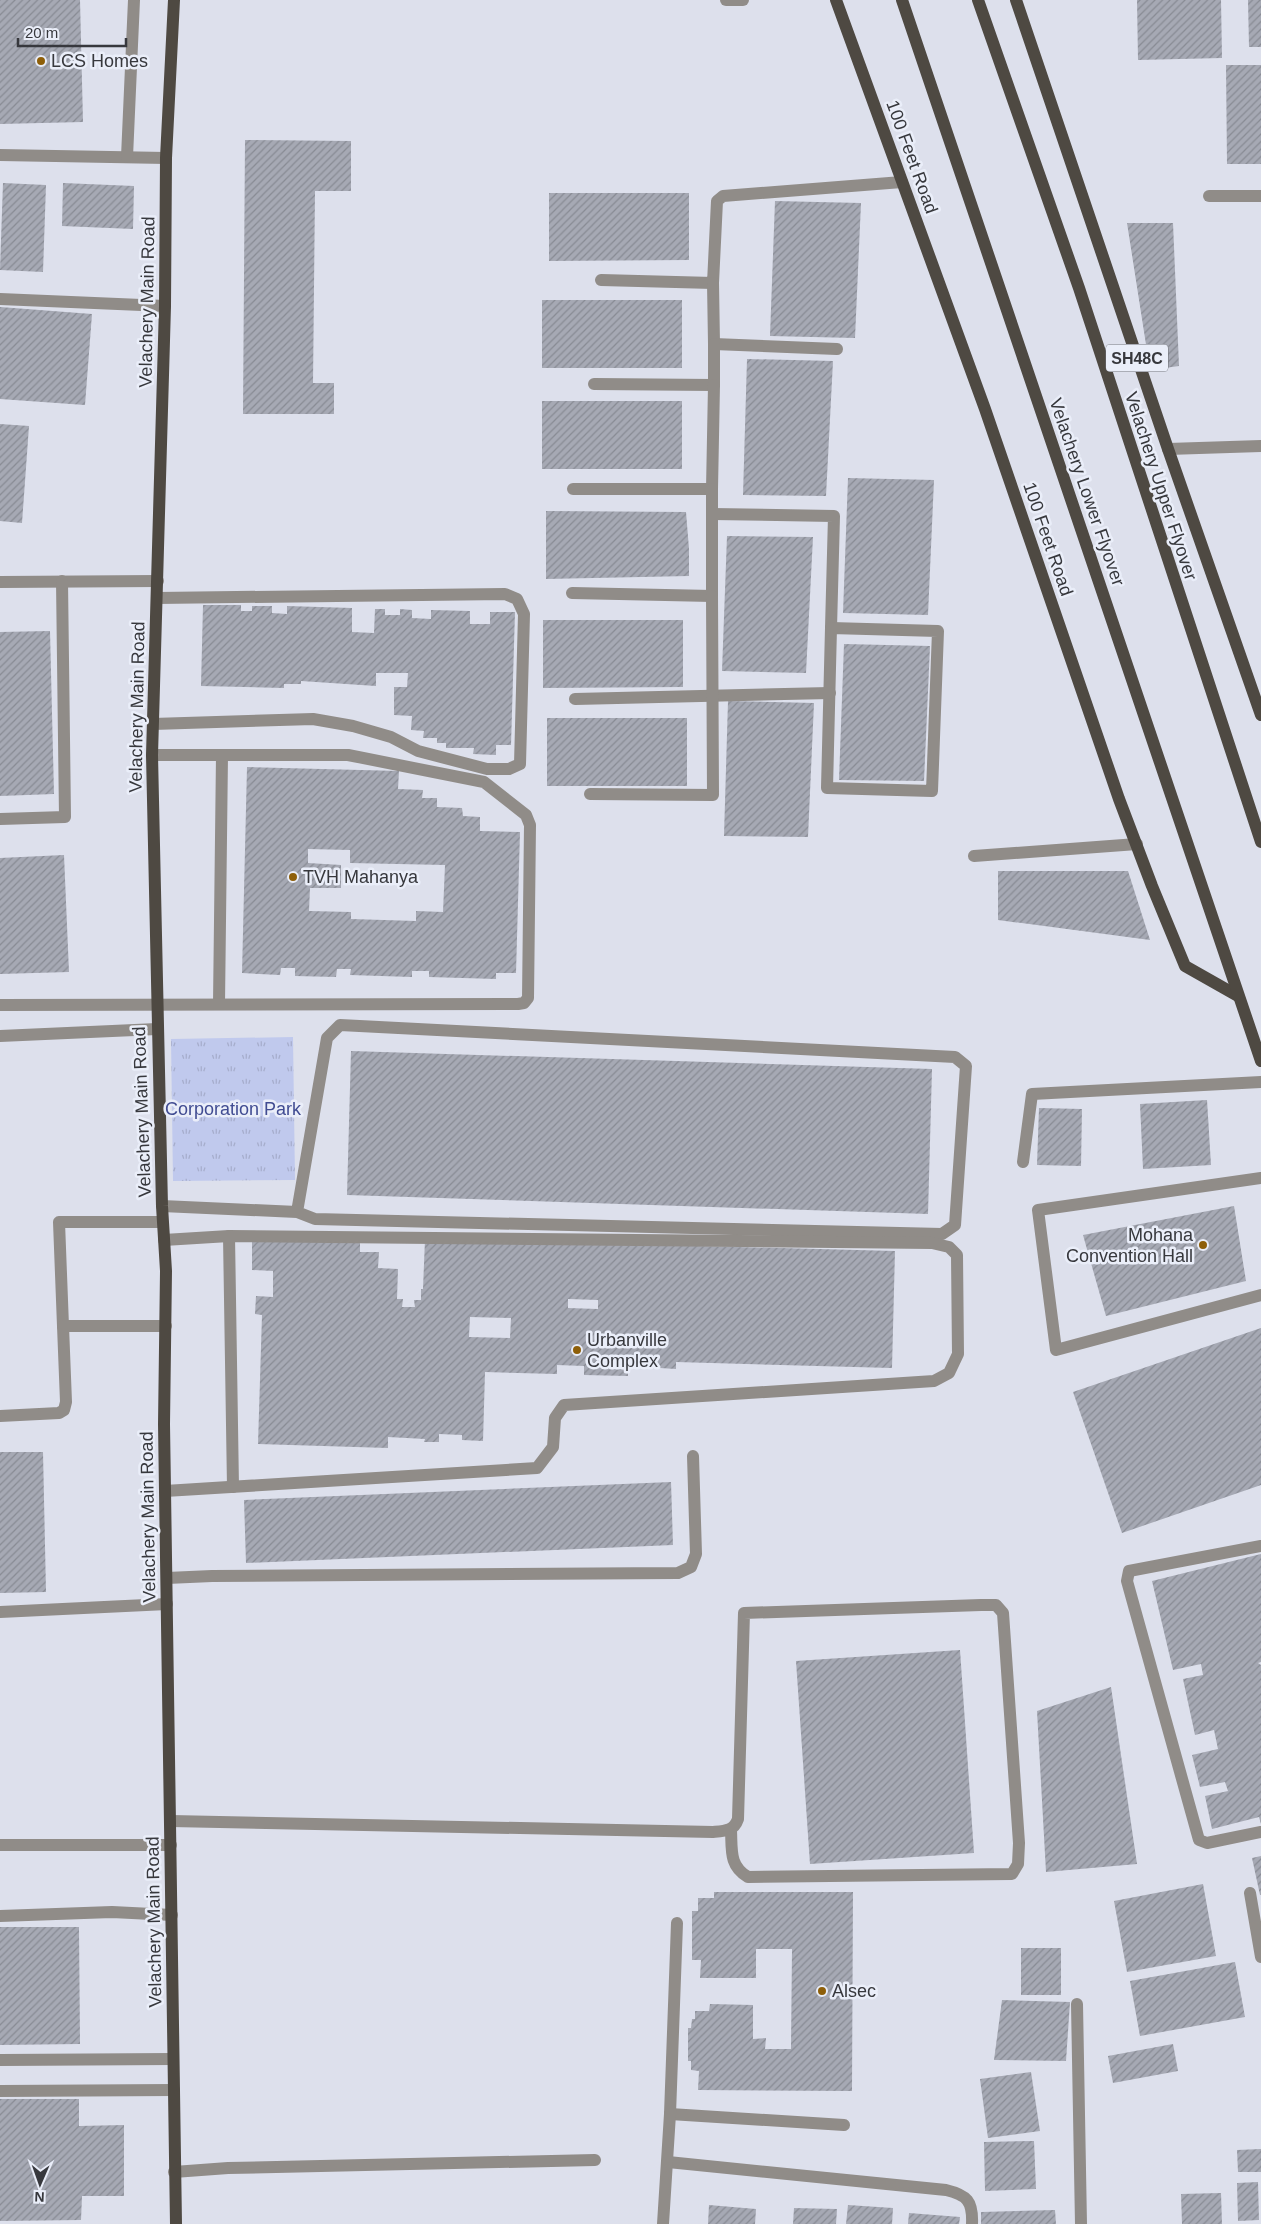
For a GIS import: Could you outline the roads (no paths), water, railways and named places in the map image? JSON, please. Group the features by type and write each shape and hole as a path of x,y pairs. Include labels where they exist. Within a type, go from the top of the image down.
{"main road":[{"name":"Velachery Main Road","path":"174,0 166,158 165,306 152,755 156,1006 166,1326 165,1491 176,2224"},
{"name":"100 Feet Road","path":"836,0 985,409 1116,790 1185,966 1238,996"},
{"name":"Velachery Lower Flyover","path":"902,0 1238,996"},
{"name":"Velachery Upper Flyover","path":"978,0 1076,278 1261,842"},
{"name":"SH48C","path":"1016,0 1168,449 1261,715"},
{"path":"1238,996 1261,1061"}],"street":[{"path":"126,157 134,0"},
{"path":"726,0 743,0"},
{"path":"0,156 166,158"},
{"path":"590,794 713,795 713,283 717,201 723,196 902,182"},
{"path":"1209,196 1261,196"},
{"path":"601,280 713,283"},
{"path":"0,299 165,306"},
{"path":"714,344 837,349"},
{"path":"594,384 714,385"},
{"path":"1168,449 1261,446"},
{"path":"572,489 712,489"},
{"path":"712,514 834,516 831,628 830,693 827,788 932,791 938,631 831,628"},
{"path":"0,582 158,580"},
{"path":"0,819 65,818 62,581"},
{"path":"572,593 712,596"},
{"path":"153,724 313,719 391,737 418,751 487,769 508,769 520,764 524,614 517,599 505,594 157,598"},
{"path":"574,699 830,693"},
{"path":"0,1005 518,1004 524,1003 528,998 530,825 526,815 484,782 348,755 152,755"},
{"path":"219,1004 222,755"},
{"path":"974,856 1137,844"},
{"path":"162,1206 297,1212 315,1219 942,1234 955,1225 966,1066 955,1057 340,1025 327,1038 297,1212"},
{"path":"0,1036 157,1029"},
{"path":"1023,1162 1032,1094 1261,1082"},
{"path":"1261,1178 1038,1210 1056,1350 1261,1295"},
{"path":"0,1416 59,1413 64,1410 66,1402 59,1222 162,1222"},
{"path":"164,1240 229,1236 932,1243 949,1247 957,1255 958,1354 948,1373 934,1381 564,1406 555,1418 553,1447 537,1468 165,1491"},
{"path":"229,1236 233,1487"},
{"path":"63,1326 166,1326"},
{"path":"167,1578 678,1573 690,1567 696,1554 693,1456"},
{"path":"1261,1546 1129,1571 1127,1582 1199,1840 1207,1843 1261,1832"},
{"path":"0,1612 167,1604"},
{"path":"171,1821 713,1832 731,1830 736,1826 738,1819 744,1613 981,1605 996,1606 1003,1613 1019,1843 1018,1864 1012,1874 748,1877 738,1871 733,1861 731,1830"},
{"path":"0,1845 171,1845"},
{"path":"1250,1893 1261,1956"},
{"path":"0,1916 112,1912 172,1915"},
{"path":"663,2224 668,2162 677,1923"},
{"path":"1078,2004 1081,2224"},
{"path":"0,2060 173,2059"},
{"path":"0,2092 174,2090"},
{"path":"670,2114 844,2125"},
{"path":"174,2172 228,2168 595,2160"},
{"path":"668,2162 946,2190 961,2194 968,2200 972,2212 972,2224"}],"place":[{"name":"LCS Homes","path":"41,61"},
{"name":"TVH Mahanya","path":"293,877"},
{"name":"Mohana Convention Hall","path":"1203,1245"},
{"name":"Urbanville Complex","path":"577,1350"},
{"name":"Alsec","path":"822,1991"}],"park label":[{"name":"Corporation Park","path":"233,1109"}]}
